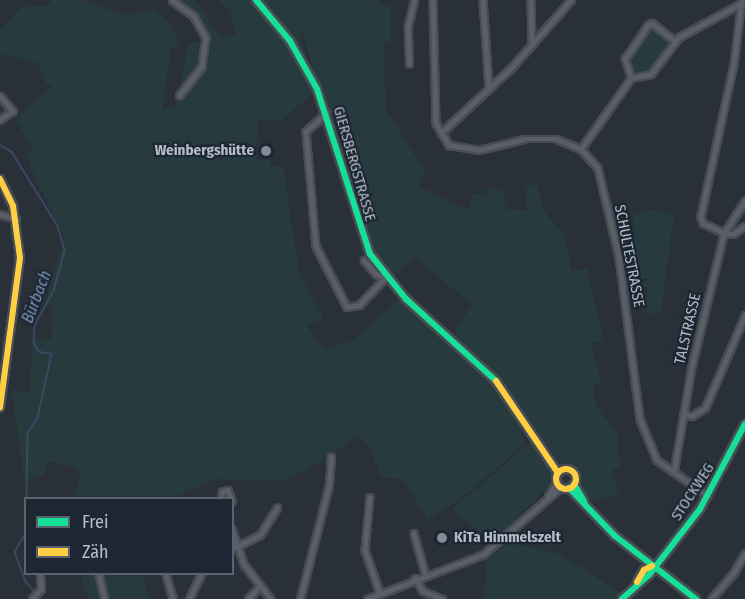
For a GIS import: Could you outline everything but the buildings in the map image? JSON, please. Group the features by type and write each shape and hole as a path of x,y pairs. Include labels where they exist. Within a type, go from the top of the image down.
{"street":[{"path":"172,0 199,21 206,38 202,67 180,95"},
{"name":"GIERSBERGSTRASSE","path":"256,0 296,50 327,113 362,236 386,277 499,383 560,471 574,472 572,486"},
{"path":"409,64 408,26 414,0"},
{"path":"433,0 436,123 449,144 468,150 536,138 565,140 581,149 631,78 651,74 674,40 742,1"},
{"path":"483,0 489,88"},
{"path":"531,0 532,44"},
{"path":"441,133 489,88 571,0"},
{"path":"742,1 730,85 701,217 703,223 724,233 733,234 745,226"},
{"path":"631,78 625,59 648,25 652,23 674,40"},
{"path":"0,96 13,111 0,120"},
{"path":"327,113 306,132 316,246 347,307 359,305 386,277"},
{"name":"SCHULTESTRASSE","path":"581,149 598,168 619,257 640,420 652,452 708,496"},
{"path":"0,179 16,219 20,258 0,408"},
{"name":"TALSTRASSE","path":"674,470 683,414 724,233 745,201"},
{"path":"0,214 16,219"},
{"name":"GIERSBERGSTRASSE","path":"364,260 376,274 386,277"},
{"path":"683,414 692,416 705,408 745,315"},
{"name":"STOCKWEG","path":"622,599 635,586 644,570 653,566 708,496 745,424"},
{"path":"300,599 329,486 331,457"},
{"path":"367,599 425,573 484,554 559,485 560,471"},
{"path":"559,485 572,486 587,507 653,566 696,599"},
{"path":"221,497 222,492 228,490 231,497"},
{"path":"370,497 365,550 380,593"},
{"path":"271,599 259,587 235,548 260,535 277,508"},
{"path":"414,533 416,553 425,573"},
{"path":"711,599 733,574 745,553"},
{"path":"32,599 41,590 40,575"},
{"path":"99,575 105,599"},
{"path":"167,575 173,599"},
{"path":"189,599 200,575"},
{"path":"415,578 423,591 442,599"},
{"path":"248,599 259,587"}],"green space":[{"path":"52,0 83,0 128,16 154,8 171,25 180,45 172,47 162,109 176,106 188,44 204,40 200,25 169,0 196,0 220,38 236,34 229,11 219,0 250,0 260,9 300,60 316,90 281,121 259,119 255,159 270,159 270,166 283,166 299,271 323,318 307,326 325,351 356,338 400,298 498,390 518,419 525,443 467,494 428,520 402,479 382,478 368,445 358,436 308,469 282,481 214,479 175,497 74,497 81,474 75,467 49,461 42,476 24,480 12,391 29,392 33,338 52,339 53,306 45,305 64,237 29,164 27,155 33,150 15,119 52,86 45,82 38,63 0,54 0,30 21,7 46,6"},
{"path":"263,0 378,0 380,4 391,5 391,42 383,43 386,109 425,172 418,186 464,209 471,208 471,194 487,195 487,187 502,189 506,209 527,210 524,186 538,184 542,209 563,233 572,271 587,268 603,340 591,343 601,380 594,387 596,406 617,433 620,465 611,472 621,493 589,501 579,485 577,469 559,462 503,382 452,337 472,305 415,257 391,279 383,268 370,249 335,121 313,71 302,30 299,34 309,64"},
{"path":"650,26 671,41 649,72 632,74 629,56"},
{"path":"655,209 674,215 661,312 647,314 647,287 637,288 633,213"},
{"path":"534,439 552,472 551,484 492,544 452,509"},
{"path":"509,542 559,554 622,593 616,599 484,599 486,560"},
{"path":"80,575 143,575 150,599 88,599"}],"waterway":[{"name":"Bürbach","path":"0,145 12,152 58,226 65,251 54,291 35,325 34,343 40,352 52,354 38,418 28,434 27,497"},
{"name":"Bürbach","path":"24,537 15,552 26,582 36,593"}],"traffic: fast":[{"path":"256,0 290,41 317,89 370,254 406,299 496,381"},
{"path":"622,599 649,575 700,509 745,424"},
{"path":"574,484 584,501"},
{"path":"569,488 615,536 696,599"}],"traffic: slow":[{"path":"0,179 13,206 20,258 0,408"},
{"path":"496,381 558,473"},
{"path":"566,469 573,472 576,479 573,486 566,489 559,486 556,479 559,472 566,469"},
{"path":"637,582 644,570 652,566"}],"place":[{"name":"Weinbergshütte","path":"266,151"},
{"name":"KiTa Himmelszelt","path":"442,538"}]}
